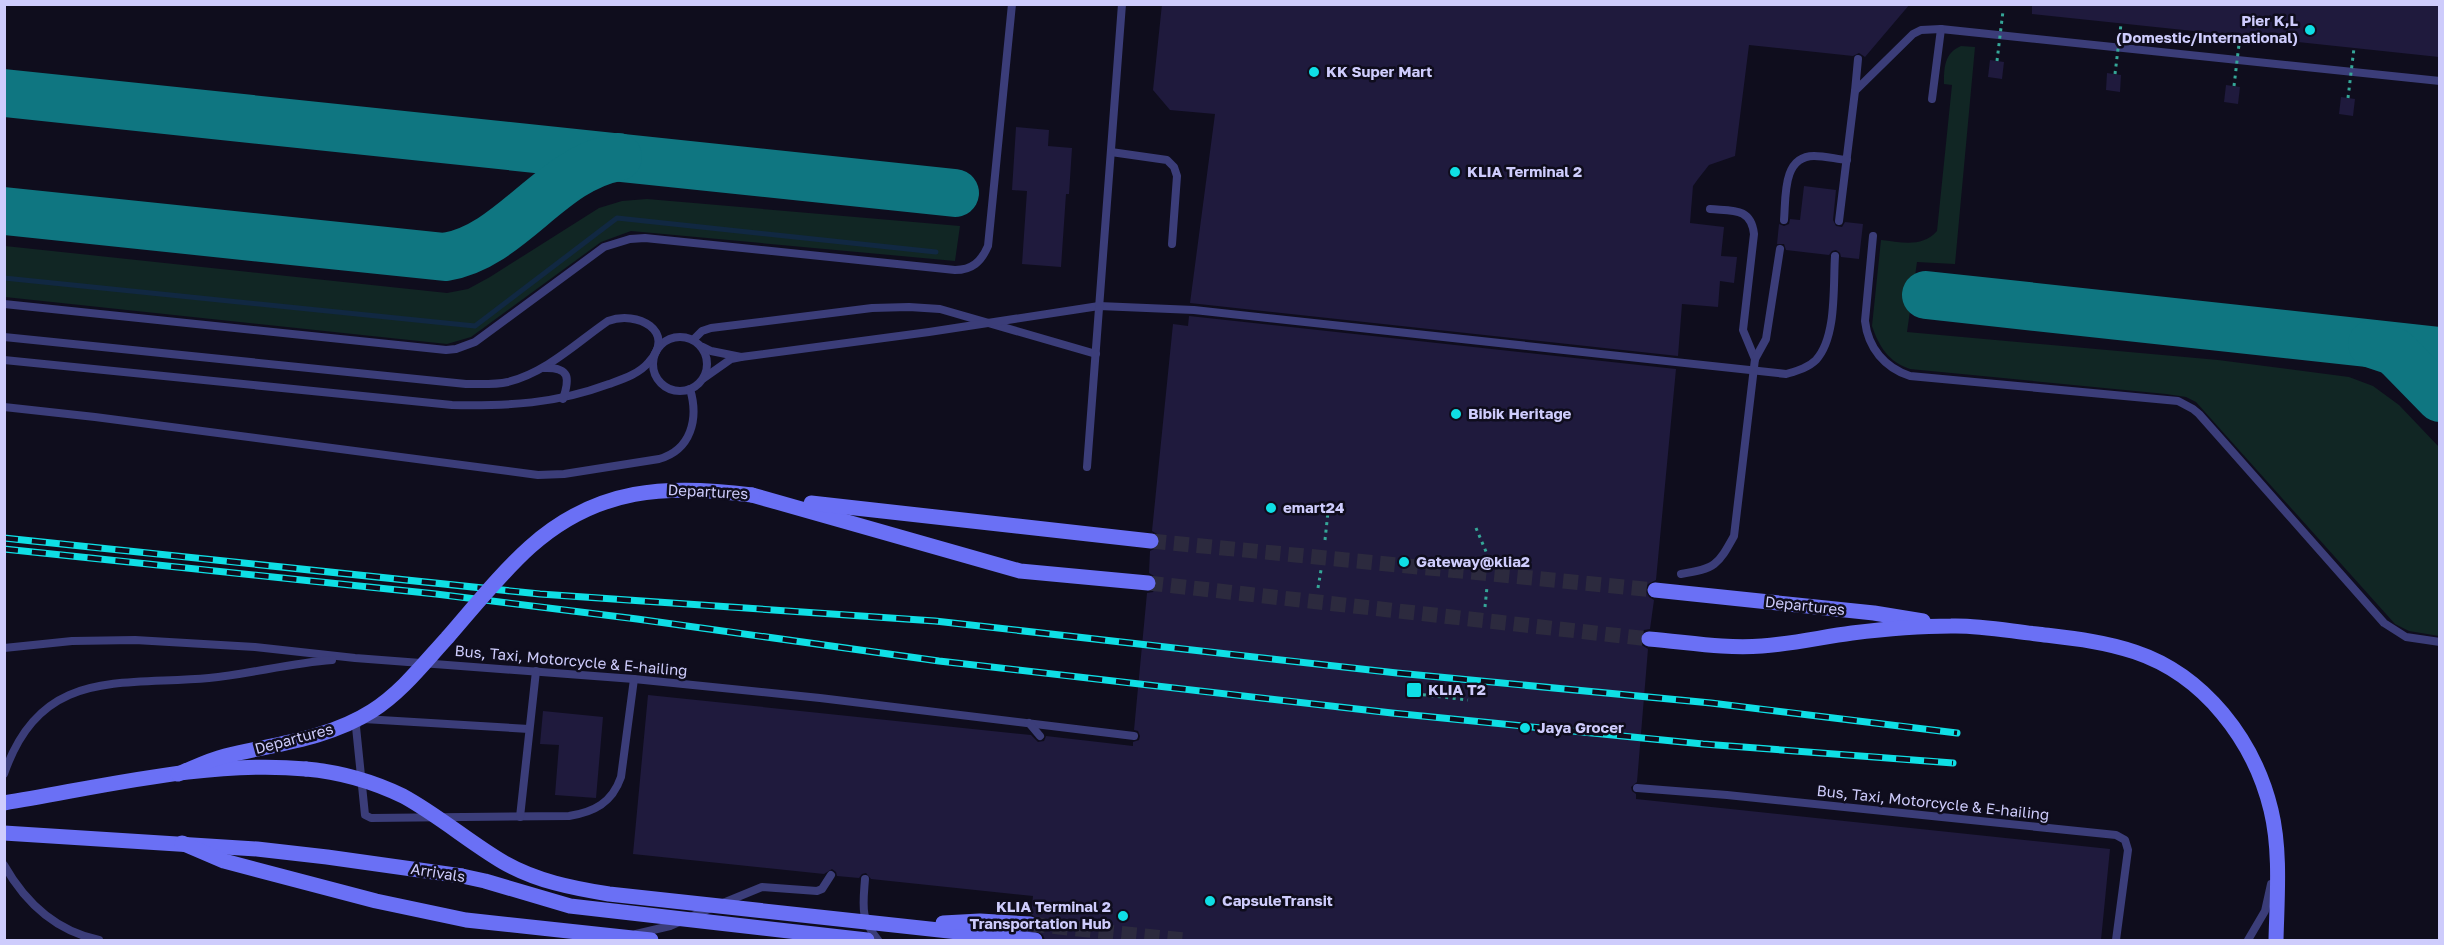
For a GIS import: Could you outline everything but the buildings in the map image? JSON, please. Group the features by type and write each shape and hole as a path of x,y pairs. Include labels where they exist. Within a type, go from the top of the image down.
{"main road":[{"name":"Departures","path":"178,774 222,757 326,732 353,722 373,710 407,682 531,546 570,517 613,498 664,489 694,489 1151,541"},
{"path":"752,495 1020,571 1148,583"},
{"name":"Departures","path":"1655,590 1874,613 1954,626"},
{"path":"1649,639 1720,646 1763,646 1866,632 1954,626 2112,645 2137,652 2183,677 2208,697 2241,738 2254,763 2265,789 2276,839 2276,940"},
{"path":"4,803 221,769 281,767 332,771 403,796 504,862 546,881 571,888 1035,940"},
{"name":"Arrivals","path":"4,833 182,843 339,858 485,881 570,906 867,940"},
{"path":"182,843 224,861 376,901 466,920 651,940"},
{"path":"796,933 980,921 1030,924"}],"lane":[{"path":"4,304 446,350 475,342 604,247 630,239 645,238 955,270 971,268 980,261 988,246 1012,4"},
{"path":"1087,467 1122,4"},
{"path":"1855,91 1913,34 1932,28 2439,81"},
{"path":"1932,99 1941,29"},
{"path":"1839,221 1858,59"},
{"path":"1111,152 1167,160 1174,167 1178,176 1172,244"},
{"path":"1784,220 1787,181 1792,166 1801,159 1812,156 1847,160"},
{"path":"1710,209 1743,213 1753,222 1754,234 1743,330 1755,359"},
{"path":"1873,236 1866,332 1869,342 1889,366 1910,376 2178,401 2187,404 2199,414 2384,623 2406,637 2439,642"},
{"path":"1681,574 1706,570 1723,556 1734,536 1755,359 1766,339 1780,249"},
{"path":"4,337 466,384 506,382 541,368 608,321 621,317 642,320 653,328 658,339 654,372 664,386 672,390 690,389 723,363 741,357 1099,306 1194,310 1786,374 1814,362 1825,347 1830,327 1835,256"},
{"path":"696,342 702,331 711,328 872,308 909,307 940,309 981,323 1096,354"},
{"path":"4,360 452,405 508,406 563,399 634,374 649,362 660,346 675,337 696,342 711,351 741,357"},
{"path":"696,342 707,361 704,378"},
{"path":"541,368 555,368 564,372 568,378 568,384 563,399"},
{"path":"4,407 550,476 659,459 675,453 689,436 695,415 695,405 690,389"},
{"name":"Bus, Taxi, Motorcycle & E-hailing","path":"4,648 72,641 135,640 255,647 355,658 634,679 1134,736"},
{"path":"4,774 28,726 54,702 88,687 129,682 209,678 302,662 355,658"},
{"path":"520,817 536,671"},
{"path":"529,729 364,719 358,721 356,727 365,815 371,818 520,817 569,816 587,813 610,799 617,789 621,777 634,679"},
{"path":"1029,723 1040,736"},
{"name":"Bus, Taxi, Motorcycle & E-hailing","path":"1637,788 1727,795 2116,835 2125,840 2128,850 2116,940"},
{"path":"2248,940 2259,925 2270,895 2276,839"},
{"path":"4,865 25,896 47,917 68,930 99,940"},
{"path":"624,938 670,926 762,888 817,891 822,889 831,875"},
{"path":"865,879 864,918 868,928 878,940"}],"path":[{"path":"1997,61 2003,11"},
{"path":"2115,74 2121,24"},
{"path":"2234,86 2240,36"},
{"path":"2348,98 2354,48"},
{"path":"1325,540 1328,512"},
{"path":"1476,528 1490,561"},
{"path":"1318,588 1321,570"},
{"path":"1485,608 1487,587"},
{"path":"1408,693 1468,700"}],"green space":[{"path":"1961,46 1975,47 1955,264 1917,262 1907,332 2218,360 2349,377 2373,386 2399,405 2439,447 2439,636 2409,631 2395,624 2196,402 2186,397 2166,394 1910,369 1896,362 1886,353 1872,326 1881,240 1918,242 1937,231 1952,85 1944,84 1945,67 1951,53"},
{"path":"647,199 960,226 955,261 631,231 601,242 471,337 447,344 5,297 5,246 447,293 468,289 490,277 599,208 622,201"}],"waterway":[{"path":"4,278 475,326 617,218 936,252"}],"taxiway":[{"path":"4,93 955,193"},
{"path":"4,211 445,257 469,250 491,238 572,176 594,164 618,157"},
{"path":"1926,295 2440,351"},
{"path":"2372,344 2393,351 2440,398"}],"tunnel":[{"path":"1151,541 1655,590"},
{"path":"1148,583 1649,639"},
{"path":"1030,924 1184,940"}],"railway":[{"path":"4,538 540,594 935,621 1397,673 1711,703 1957,733"},
{"path":"4,549 436,594 939,661 1392,713 1703,744 1953,763"}],"place":[{"name":"Pier K,L (Domestic/International)","path":"2310,30"},
{"name":"KK Super Mart","path":"1314,72"},
{"name":"KLIA Terminal 2","path":"1455,172"},
{"name":"Bibik Heritage","path":"1456,414"},
{"name":"emart24","path":"1271,508"},
{"name":"Gateway@klia2","path":"1404,562"},
{"name":"KLIA T2","path":"1414,690"},
{"name":"Jaya Grocer","path":"1525,728"},
{"name":"CapsuleTransit","path":"1210,901"},
{"name":"KLIA Terminal 2 Transportation Hub","path":"1123,916"}]}
